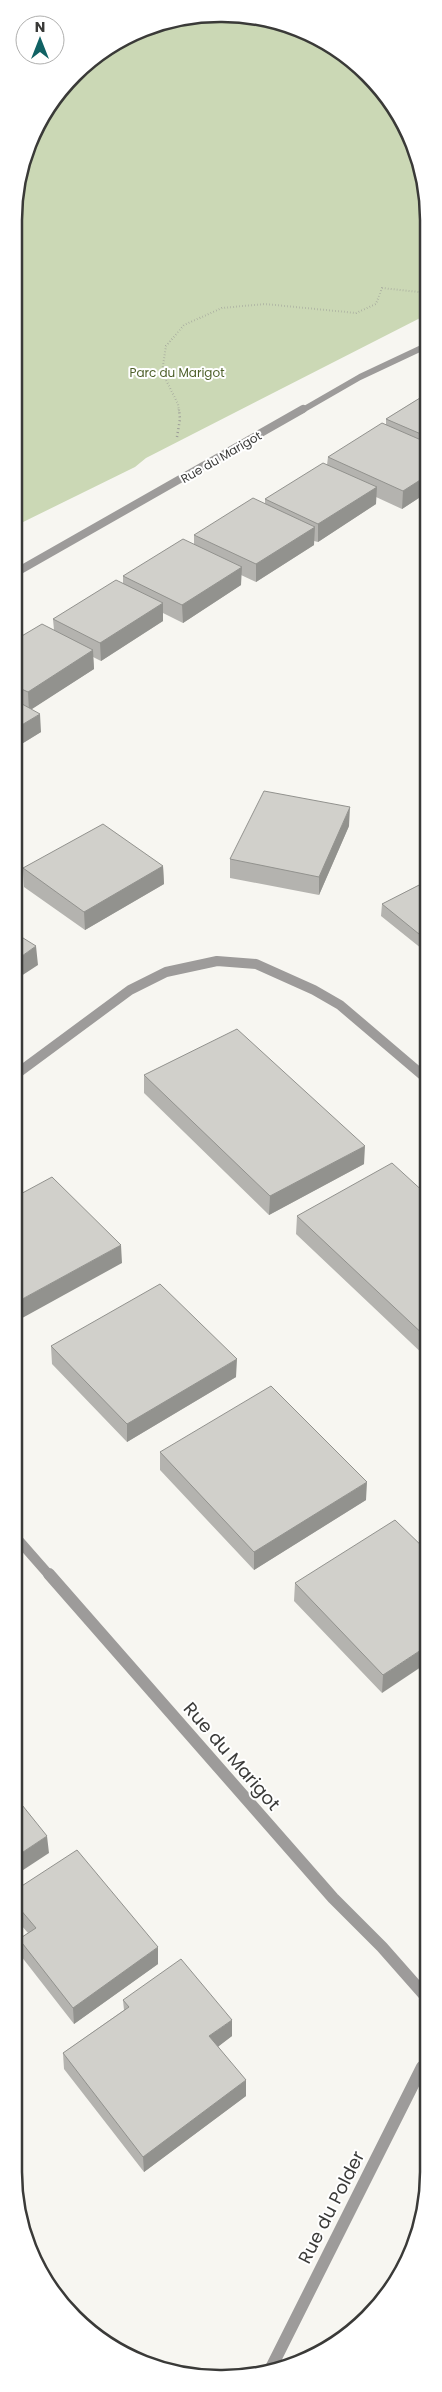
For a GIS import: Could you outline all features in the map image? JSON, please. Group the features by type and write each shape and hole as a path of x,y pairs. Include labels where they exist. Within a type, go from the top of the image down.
{"street":[{"name":"Rue du Marigot","path":"22,569 360,377 420,349"},
{"path":"22,1070 130,990 166,972 217,961 256,964 314,990 340,1005 420,1073"},
{"name":"Rue du Marigot","path":"22,1544 333,1898 382,1947 420,1990"},
{"name":"Rue du Polder","path":"274,2362 420,2071"}],"path":[{"path":"190,475 166,458 178,434 180,419 178,404 162,372 166,346 184,325 222,308 265,304 356,314 376,304 382,288 420,292"}],"green space":[{"name":"Parc du Marigot","path":"221,22 260,26 285,33 320,49 352,72 378,100 399,133 413,170 418,195 420,221 420,318 146,458 135,467 22,523 22,221 26,182 33,157 49,122 72,90 100,64 133,43 157,33 182,26"}],"building":[{"path":"420,398 420,434 386,419"},
{"path":"382,423 420,440 420,480 403,491 328,457"},
{"path":"323,463 377,487 318,524 265,499"},
{"path":"253,498 315,527 256,564 194,535"},
{"path":"183,539 242,567 182,605 123,576"},
{"path":"116,580 163,603 100,643 53,619"},
{"path":"42,624 93,650 28,692 22,689 22,636"},
{"path":"22,704 40,714 22,725"},
{"path":"264,791 350,807 319,877 230,859"},
{"path":"103,824 163,866 84,912 23,868"},
{"path":"420,885 419,934 382,904"},
{"path":"22,937 36,946 22,956"},
{"path":"237,1029 365,1146 270,1196 144,1075"},
{"path":"392,1163 420,1189 420,1331 297,1216"},
{"path":"52,1177 121,1245 22,1299 22,1193"},
{"path":"160,1284 237,1359 127,1424 51,1346"},
{"path":"271,1386 367,1482 254,1552 160,1452"},
{"path":"395,1520 420,1544 420,1651 383,1675 295,1583"},
{"path":"22,1805 47,1836 22,1853"},
{"path":"77,1850 158,1947 73,2008 22,1943 22,1937 36,1928 22,1911 22,1886"},
{"path":"181,1959 232,2020 209,2036 246,2080 143,2157 63,2053 129,2007 123,2000"}]}
